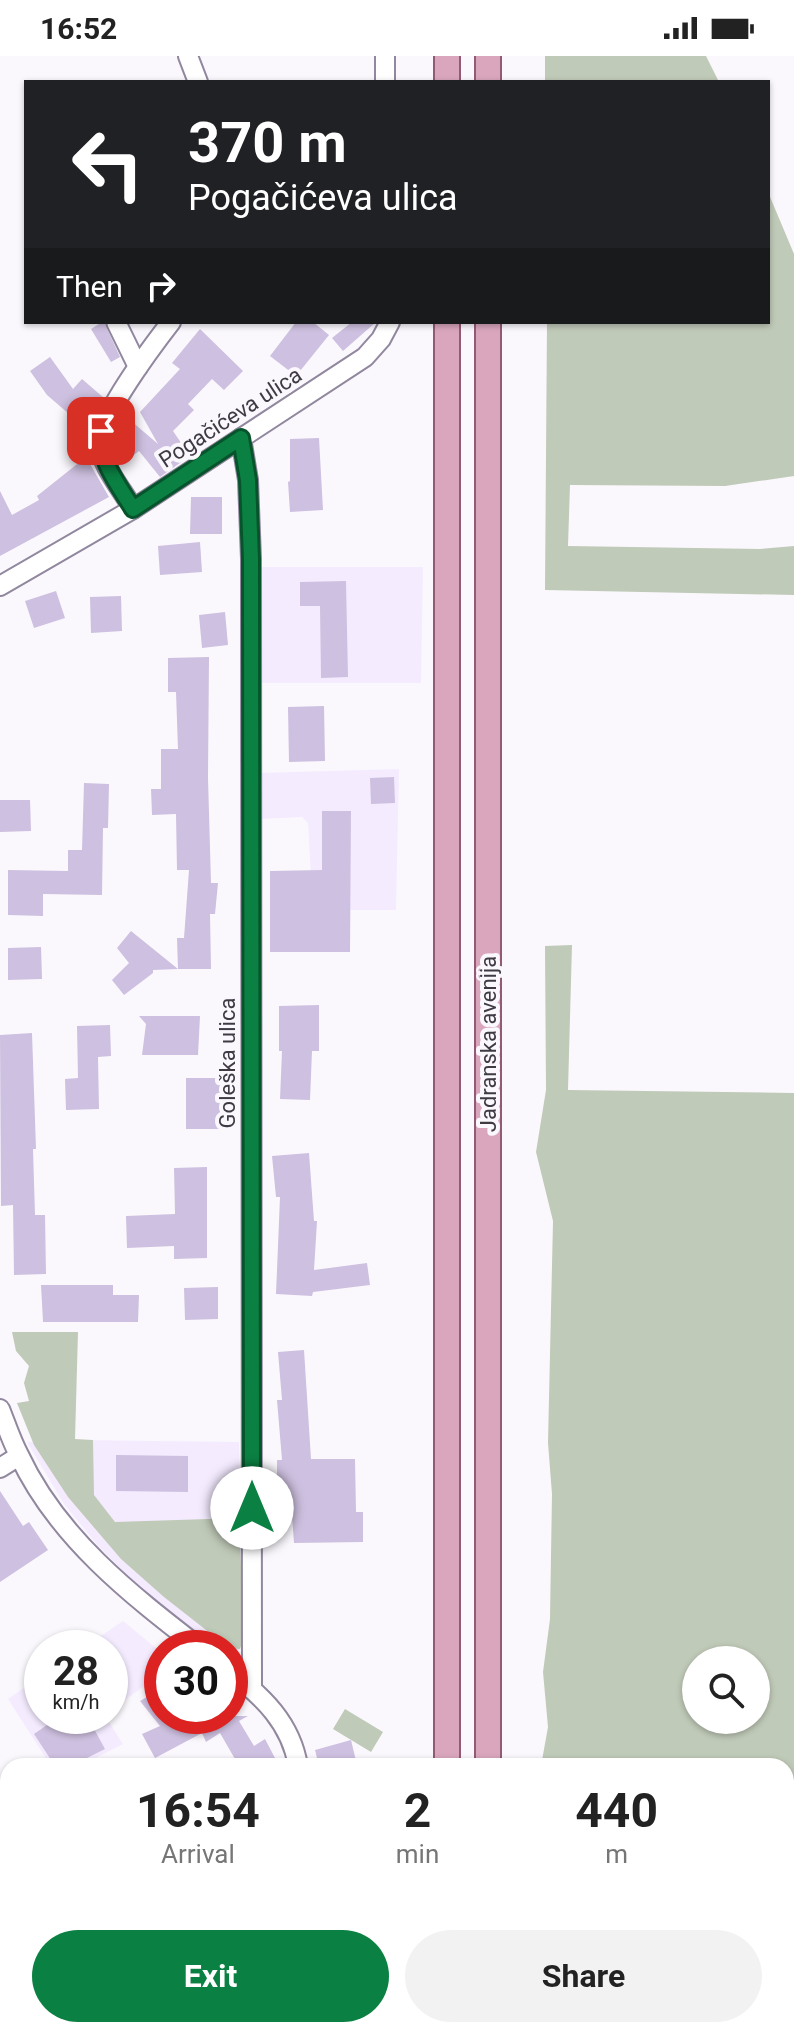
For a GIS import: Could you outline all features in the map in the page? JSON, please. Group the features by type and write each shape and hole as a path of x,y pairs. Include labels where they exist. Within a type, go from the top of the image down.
{"main road":[{"path":"447,56 447,80"},
{"path":"488,56 488,80"},
{"name":"Jadranska avenija","path":"447,324 447,1758"},
{"name":"Jadranska avenija","path":"488,324 488,1758"}],"street":[{"path":"188,56 197,80"},
{"path":"385,56 385,80"},
{"path":"117,324 138,367"},
{"path":"133,509 103,459 101,431 138,367 170,324"},
{"name":"Pogačićeva ulica","path":"0,586 133,509 365,357 389,324"},
{"name":"Goleška ulica","path":"241,438 248,480 251,559 252,1689"},
{"path":"0,1409 19,1456 41,1494 70,1533 140,1601 177,1630"},
{"path":"0,1468 19,1456"},
{"path":"248,1686 275,1710 289,1735 296,1758"}],"shaded area":[{"path":"258,567 423,567 421,683 258,683"},
{"path":"399,769 396,910 313,910 308,823 302,817 259,819 259,773"},
{"path":"27,1442 239,1442 244,1630 194,1630 131,1579 99,1547 64,1504"},
{"path":"123,1621 144,1638 144,1686 128,1698 128,1630 110,1630"},
{"path":"24,1688 24,1724 8,1699"},
{"path":"30,1734 117,1734 123,1744 96,1758 46,1758"}],"green space":[{"path":"545,56 706,56 718,80 545,80"},
{"path":"770,197 794,254 794,476 725,486 570,485 568,546 760,549 794,546 794,595 545,590 547,324 770,324"},
{"path":"572,945 568,1090 794,1093 794,1758 542,1758 548,1727 543,1672 550,1619 552,1494 548,1443 553,1221 536,1152 546,1090 545,946"},
{"path":"12,1332 78,1332 75,1439 93,1440 94,1495 115,1522 239,1518 244,1630 206,1630 121,1559 68,1497 34,1445 17,1403 29,1401 24,1383 29,1366 16,1351"},
{"path":"345,1709 383,1732 371,1752 333,1729"}],"building":[{"path":"105,324 120,357 111,362 91,329"},
{"path":"294,324 315,324 329,335 296,376 270,356"},
{"path":"350,324 374,324 343,351 332,338"},
{"path":"200,329 243,371 224,390 212,379 188,404 194,410 173,431 190,456 160,477 139,451 131,457 113,435 130,420 158,444 140,412 180,369 172,363"},
{"path":"50,357 73,389 82,379 104,398 83,426 47,395 30,371"},
{"path":"319,438 323,510 290,512 290,439"},
{"path":"86,457 109,497 0,556 0,491 12,515 39,500 37,496"},
{"path":"191,497 222,497 222,534 190,534"},
{"path":"200,542 202,572 160,575 158,546"},
{"path":"346,581 348,677 321,678 320,606 300,606 300,582"},
{"path":"56,591 65,618 34,628 25,601"},
{"path":"121,596 122,631 91,633 90,597"},
{"path":"225,612 228,645 202,648 199,615"},
{"path":"209,657 211,883 218,883 215,914 210,914 211,969 178,969 177,938 184,938 189,870 177,870 176,814 152,815 151,789 161,789 161,749 178,749 176,692 168,692 168,658"},
{"path":"324,706 325,761 289,762 288,707"},
{"path":"394,777 395,803 371,804 370,778"},
{"path":"84,783 109,784 108,828 103,828 102,895 43,894 43,916 8,915 8,870 68,871 68,850 82,850"},
{"path":"0,800 30,800 31,831 0,832"},
{"path":"322,811 351,811 350,952 270,952 270,871 322,870"},
{"path":"131,931 178,969 153,970 124,995 112,980 129,963 117,948"},
{"path":"41,947 42,979 8,980 8,948"},
{"path":"319,1005 319,1051 312,1051 310,1100 280,1099 282,1051 279,1051 279,1006"},
{"path":"139,1016 200,1016 198,1055 142,1055 146,1024"},
{"path":"110,1025 111,1056 98,1057 99,1109 66,1110 65,1079 78,1078 77,1026"},
{"path":"32,1033 35,1215 45,1215 46,1274 14,1275 13,1205 1,1206 0,1035"},
{"path":"186,1078 220,1078 220,1129 186,1129"},
{"path":"309,1153 314,1221 317,1221 314,1270 367,1263 370,1285 313,1292 312,1296 276,1294 280,1197 276,1197 272,1156"},
{"path":"207,1167 207,1258 174,1259 174,1246 127,1248 126,1216 175,1214 174,1168"},
{"path":"41,1285 113,1285 113,1295 139,1295 138,1322 43,1322"},
{"path":"218,1287 218,1319 185,1320 184,1288"},
{"path":"304,1350 311,1459 355,1459 356,1512 363,1512 363,1542 294,1543 290,1489 277,1489 277,1460 282,1460 277,1400 282,1400 278,1352"},
{"path":"116,1455 188,1456 188,1492 116,1491"},
{"path":"0,1491 23,1526 29,1522 48,1550 0,1582"},
{"path":"144,1733 200,1734 155,1758"},
{"path":"34,1734 97,1734 105,1749 87,1758 50,1758"},
{"path":"202,1734 218,1734 206,1742"},
{"path":"221,1734 247,1734 254,1746 265,1739 275,1758 234,1758"},
{"path":"351,1740 355,1758 317,1758 315,1750"}],"route":[{"path":"101,431 103,459 133,509 241,438 248,480 251,559 252,1508"}]}
